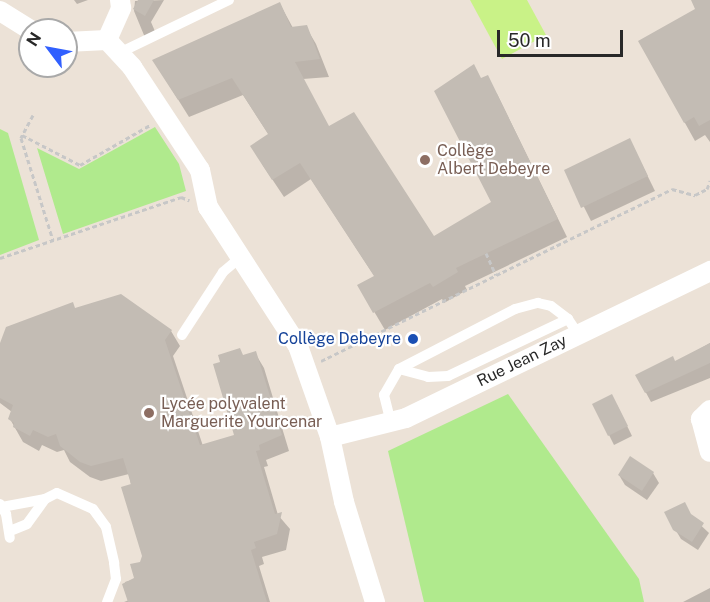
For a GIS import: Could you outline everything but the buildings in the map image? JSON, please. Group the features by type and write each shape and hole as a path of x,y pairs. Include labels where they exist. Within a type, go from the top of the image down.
{"street":[{"path":"120,0 121,8 113,46 165,116 200,170 208,207 291,333 307,369 330,437 344,502 375,602"},
{"path":"0,11 18,22"},
{"path":"78,43 113,46"},
{"name":"Rue Jean Zay","path":"330,437 391,423 573,326 710,271"},
{"path":"710,410 701,419 710,452"}],"lane":[{"path":"113,46 229,0"},
{"path":"182,336 223,272 241,257"},
{"path":"391,423 384,395 399,369 526,305 551,306 573,326 448,376 428,377 399,369"},
{"path":"45,499 27,524 10,534 1,505 45,499 57,493 93,509 106,527 116,579 107,602"}],"path":[{"path":"33,115 22,135 54,240"},
{"path":"22,135 80,165 165,116"},
{"path":"307,369 672,189 695,195 706,189 710,181"},
{"path":"0,258 181,197"},
{"path":"486,254 496,275"}],"green space":[{"path":"470,0 527,0 546,35 502,59"},
{"path":"155,127 179,164 186,191 63,234 37,148 79,169"},
{"path":"0,129 8,133 39,240 0,255"},
{"path":"508,394 639,579 644,602 424,602 388,451"}],"place":[{"name":"Collège Albert Debeyre","path":"425,160"},
{"name":"Collège Debeyre","path":"413,339"},
{"name":"Lycée polyvalent Marguerite Yourcenar","path":"149,413"}]}
